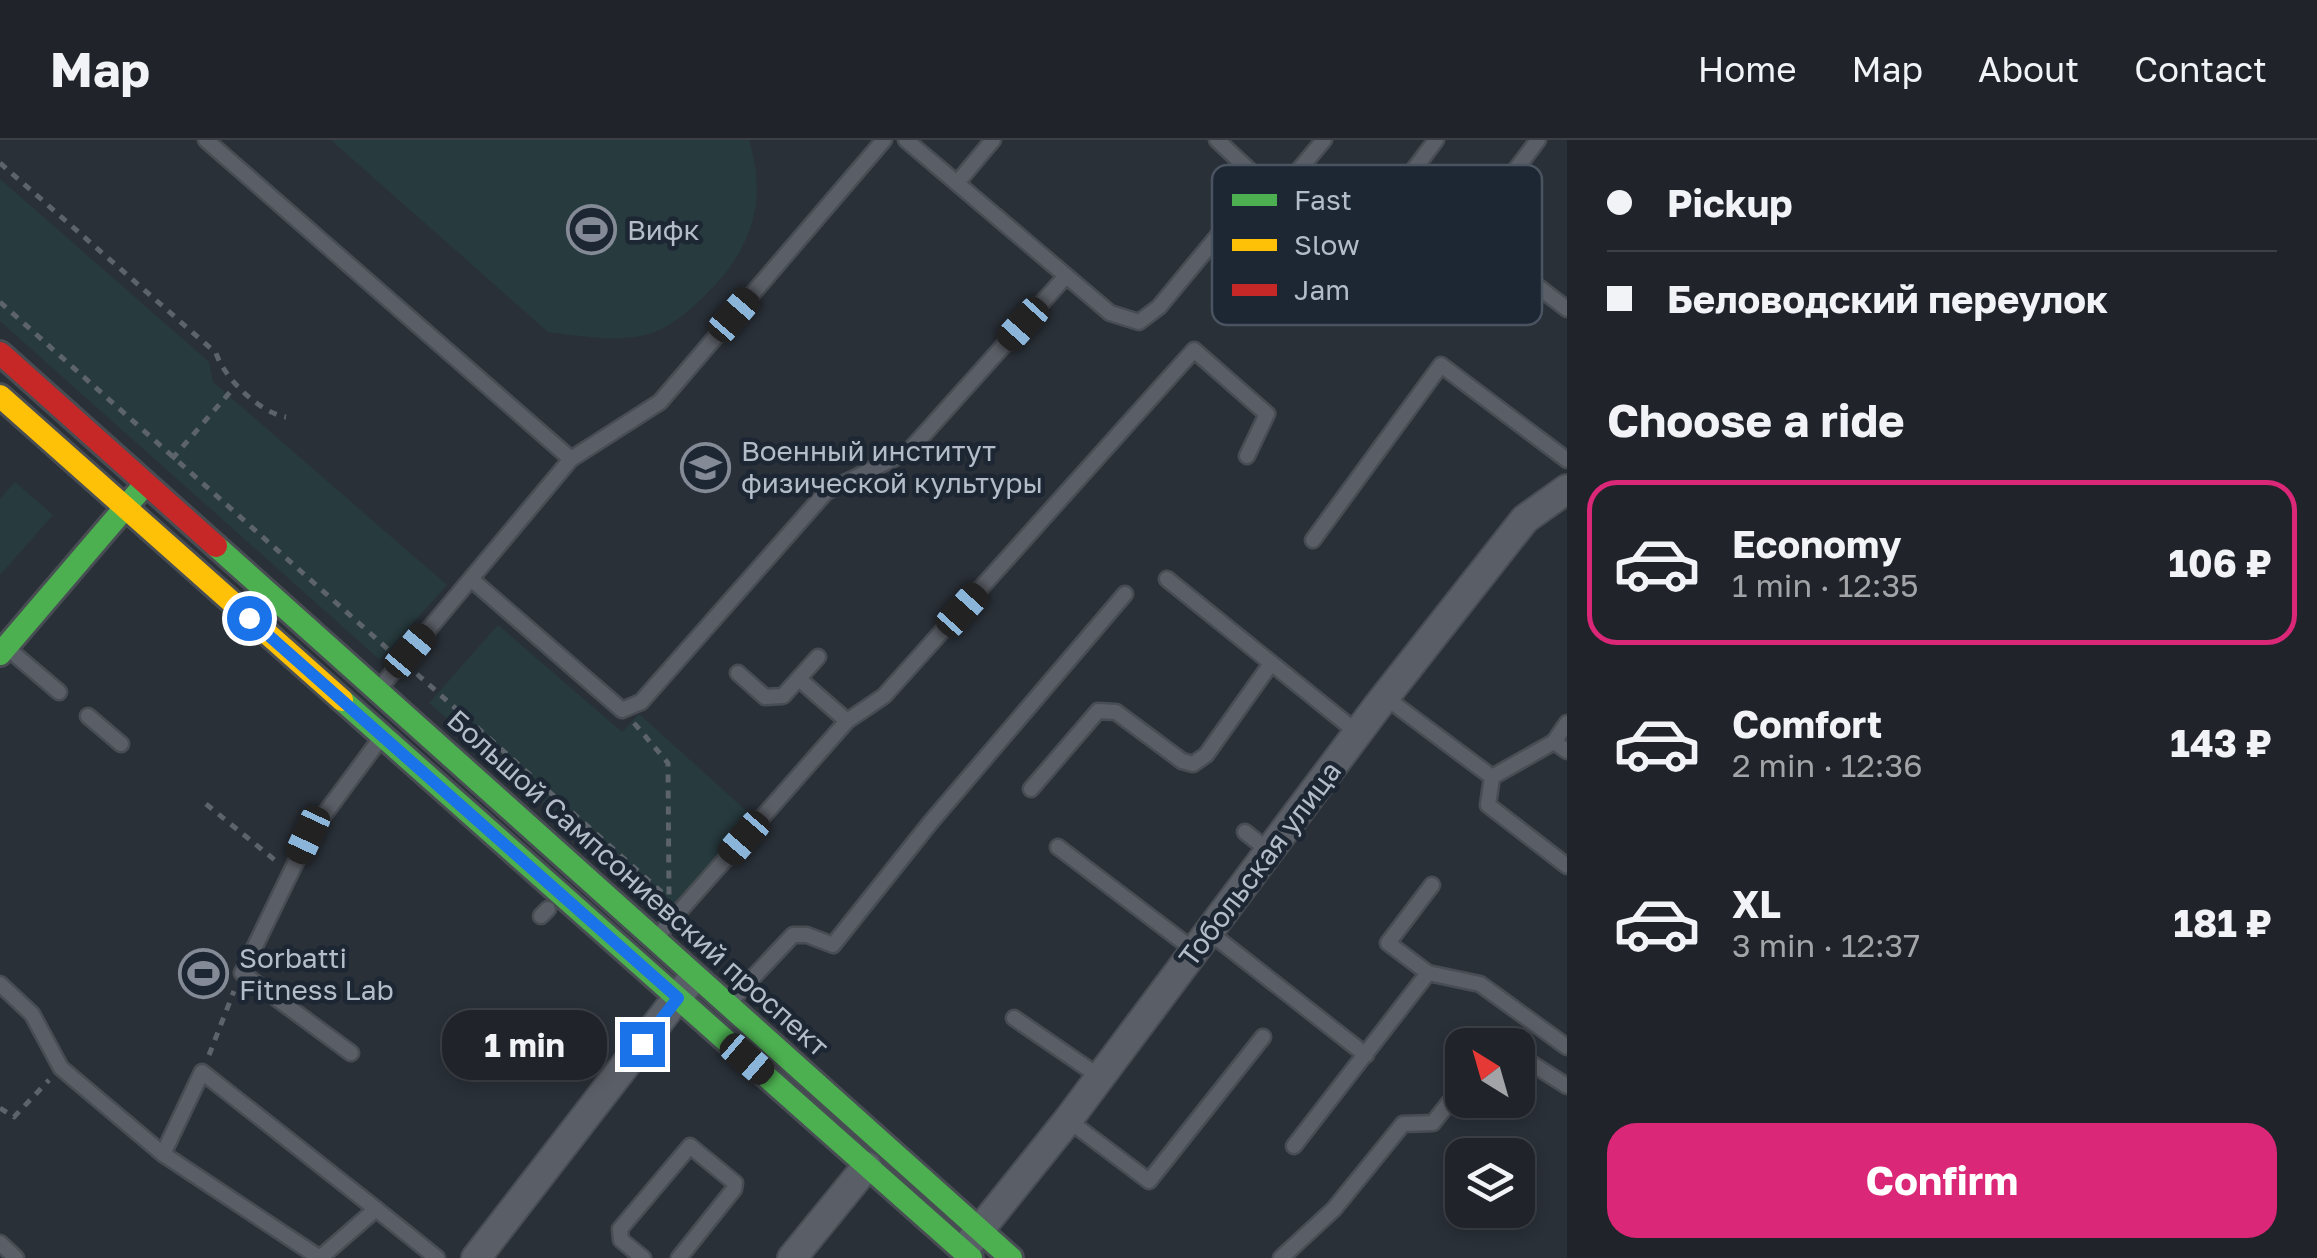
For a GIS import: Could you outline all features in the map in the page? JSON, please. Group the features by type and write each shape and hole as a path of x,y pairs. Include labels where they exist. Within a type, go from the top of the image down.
{"main road":[{"name":"Большой Сампсониевский проспект","path":"0,353 728,1004 971,1246"},
{"name":"Большой Сампсониевский проспект","path":"0,396 678,998 764,1087 971,1246 1011,1258"},
{"path":"2,648 146,482"}],"street":[{"name":"Тобольская улица","path":"971,1246 1385,696 1526,518 1567,489"},
{"path":"476,1258 695,974"},
{"path":"792,1258 867,1166"}],"lane":[{"path":"206,140 571,459"},
{"path":"357,713 571,459 660,402 884,140"},
{"path":"906,140 1110,313 1139,322 1160,306 1212,243"},
{"path":"957,183 993,140"},
{"path":"1216,140 1243,165"},
{"path":"1303,165 1324,140"},
{"path":"1417,165 1436,140"},
{"path":"1519,165 1538,140"},
{"path":"471,579 622,710 640,702 826,492 908,451 1066,276"},
{"path":"1542,290 1567,309"},
{"path":"655,939 848,721 884,696 1194,350 1267,414 1247,456"},
{"path":"1313,540 1440,365 1567,460"},
{"path":"1167,580 1358,733"},
{"path":"728,1004 793,934 808,935 833,945 1124,594"},
{"path":"2,648 59,692"},
{"path":"738,673 765,697 784,696 818,657"},
{"path":"1030,789 1098,711 1116,712 1193,764 1206,755 1270,665"},
{"path":"800,678 848,721"},
{"path":"1385,696 1492,777"},
{"path":"351,1053 242,972 308,835 402,712"},
{"path":"88,716 121,744"},
{"path":"1492,777 1554,742 1567,723"},
{"path":"1554,742 1567,752"},
{"path":"1492,777 1488,805 1567,866"},
{"path":"1245,832 1269,851"},
{"path":"1058,847 1366,1055"},
{"path":"1432,885 1388,944 1428,973 1480,984 1567,1047"},
{"path":"1294,1146 1428,973"},
{"path":"0,984 32,1014 62,1068 163,1154 320,1258 376,1209"},
{"path":"1014,1018 1100,1076"},
{"path":"1068,1120 1150,1182 1263,1037"},
{"path":"1535,1066 1567,1086"},
{"path":"163,1154 202,1072 438,1258"},
{"path":"1281,1258 1334,1209 1403,1124 1433,1123 1445,1108"},
{"path":"644,1258 622,1240 620,1230 685,1149 695,1148 710,1154 733,1178 734,1189 679,1258"},
{"path":"0,1243 16,1258"}],"path":[{"path":"0,164 216,353 220,368 272,414 286,417"},
{"path":"0,302 394,655"},
{"path":"168,464 238,383"},
{"path":"412,670 669,898 668,763 622,710"},
{"path":"206,804 290,872"},
{"path":"202,1072 242,972"},
{"path":"0,1108 14,1116 62,1068"}],"green space":[{"name":"Вифк","path":"331,140 749,140 755,164 755,208 742,247 731,265 694,306 665,327 641,336 618,338 548,332"},
{"path":"0,179 209,362 213,382 447,585 380,660 0,321"},
{"path":"15,482 53,515 0,575 0,499"},
{"path":"498,625 622,732 639,714 751,815 667,913 429,703"}],"traffic: fast":[{"path":"0,654 141,489"},
{"path":"216,546 1011,1258"},
{"path":"342,700 971,1258"}],"traffic: slow":[{"path":"0,396 342,700"}],"traffic: jam":[{"path":"0,353 216,546"}],"place":[{"name":"Вифк","path":"592,230"},
{"name":"Военный институт физической культуры","path":"706,467"},
{"name":"Sorbatti Fitness Lab","path":"204,974"}],"route":[{"path":"249,618 678,998 642,1044"}]}
